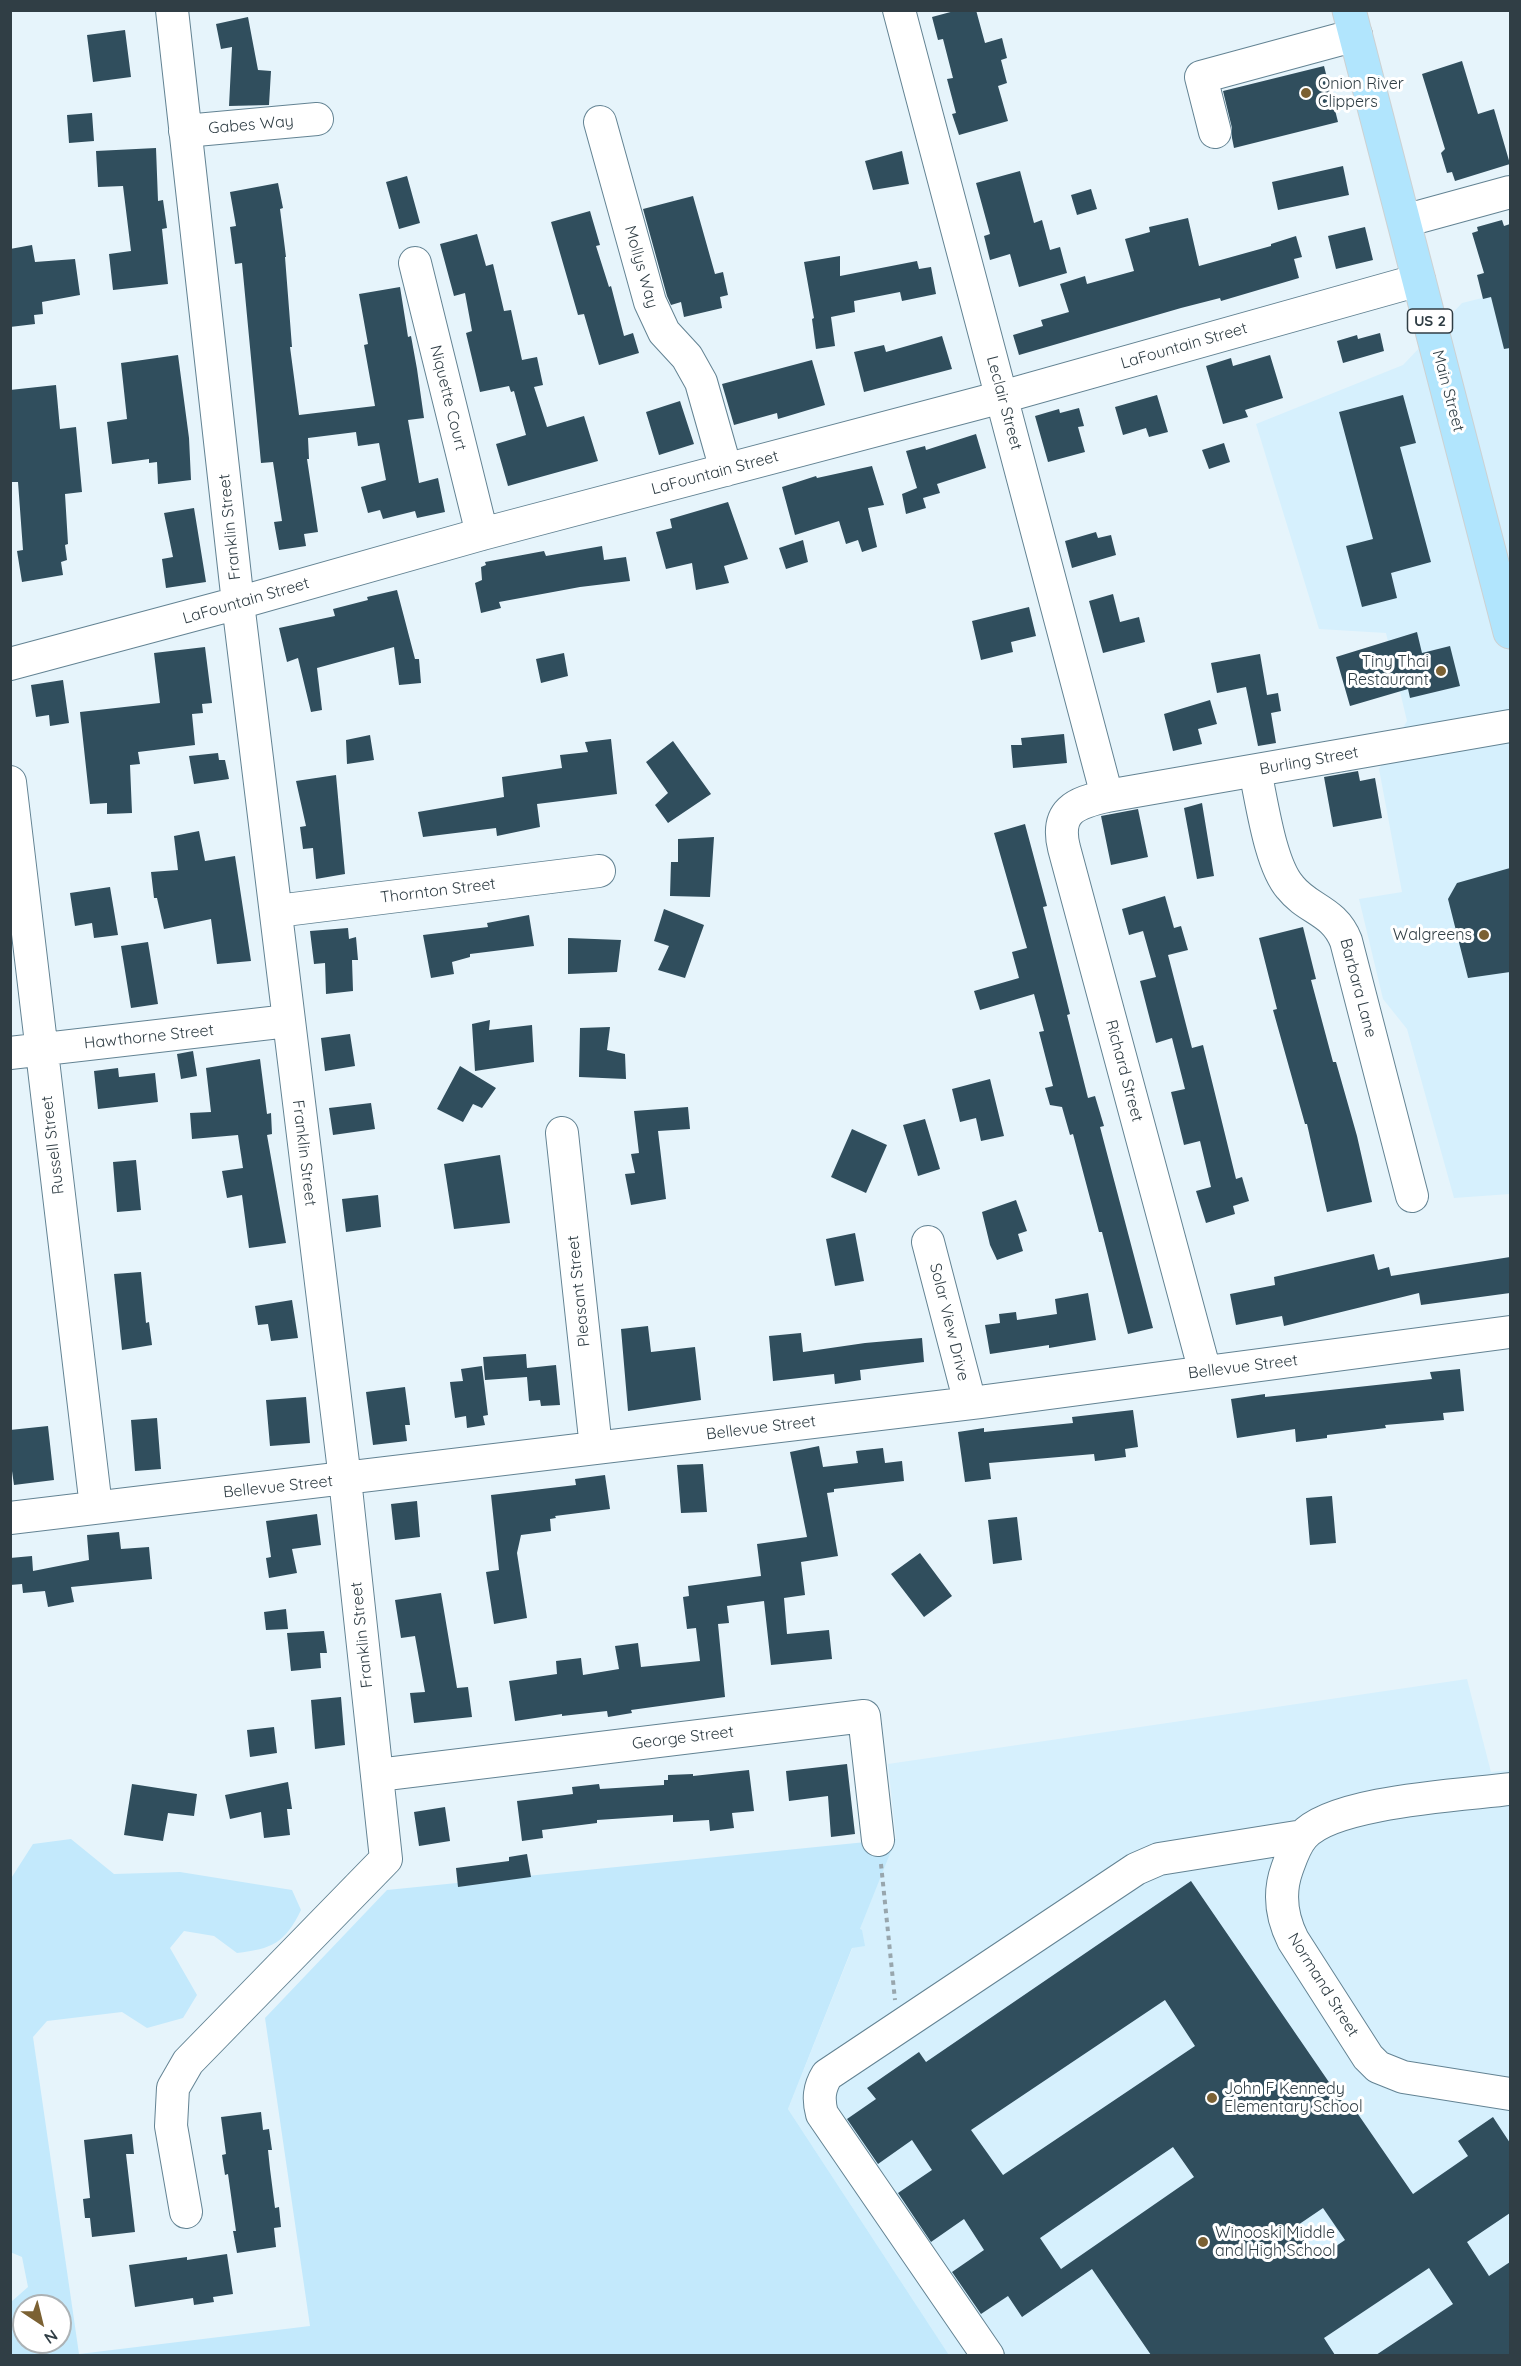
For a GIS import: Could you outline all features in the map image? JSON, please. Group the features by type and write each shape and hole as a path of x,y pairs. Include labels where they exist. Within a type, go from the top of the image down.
{"main road":[{"name":"Main Street","path":"1353,23 1510,632"}],"street":[{"name":"Franklin Street","path":"172,10 238,603 345,1479 386,1859 188,2062 173,2088 171,2126 186,2212"},
{"name":"Leclair Street","path":"898,10 1107,796"},
{"path":"1215,132 1201,77 1353,23"},
{"name":"Gabes Way","path":"185,131 317,119"},
{"name":"Mollys Way","path":"600,122 653,312 664,332 687,357 700,382 726,470"},
{"path":"1404,221 1510,192"},
{"name":"Niquette Court","path":"415,263 482,534"},
{"name":"LaFountain Street","path":"10,664 482,534 1002,397 1419,280"},
{"name":"Burling Street","path":"1107,796 1510,726"},
{"name":"Barbara Lane","path":"1255,771 1273,849 1283,877 1299,896 1337,923 1347,941 1412,1196"},
{"name":"Russell Street","path":"10,782 96,1508"},
{"name":"Richard Street","path":"1107,796 1082,803 1070,810 1063,820 1061,834 1205,1372"},
{"name":"Thornton Street","path":"277,911 599,871"},
{"name":"Hawthorne Street","path":"10,1053 288,1021"},
{"name":"Pleasant Street","path":"562,1133 596,1448"},
{"name":"Solar View Drive","path":"928,1242 969,1403"},
{"name":"Bellevue Street","path":"10,1518 969,1403 1510,1332"},
{"name":"George Street","path":"378,1775 864,1716 878,1840"},
{"path":"988,2355 822,2114 819,2096 821,2084 828,2074 1148,1863 1159,1859 1303,1836 1316,1825 1359,1810 1406,1801 1510,1789"},
{"name":"Normand Street","path":"1303,1836 1283,1880 1282,1902 1286,1925 1293,1940 1368,2057 1378,2067 1403,2077 1510,2094"}],"path":[{"path":"878,1840 898,2028"}],"shaded area":[{"path":"1510,291 1510,1194 1454,1198 1407,1029 1383,999 1359,899 1402,892 1379,769 1407,721 1386,633 1319,629 1256,424 1403,365 1462,303"},
{"path":"1467,1679 1491,1772 1510,1770 1510,2355 949,2355 788,2109 896,1839 888,1764"},
{"path":"71,1839 114,1874 180,1872 292,1890 301,1910 283,1937 268,1946 249,1951 237,1953 214,1936 184,1931 170,1948 197,1995 183,2018 147,2028 122,2012 47,2021 33,2037 70,2294 20,2294 28,2287 22,2257 10,2252 10,1880 33,1844"},
{"path":"896,1839 860,1929 865,1946 852,1948 788,2109 949,2355 11,2355 11,2302 12,2354 72,2354 72,2306 79,2354 310,2326 265,2018 387,1890"}],"building":[{"path":"958,10 976,10 985,43 1002,38 1007,58 1001,60 1007,83 998,86 1008,121 959,135 952,114 956,113 947,79 953,78 943,39 938,40 932,17"},
{"path":"248,17 258,70 271,71 269,105 229,106 232,47 221,49 216,24"},
{"path":"125,30 131,77 93,82 87,35"},
{"path":"1462,61 1478,114 1494,109 1510,164 1455,181 1452,172 1447,173 1441,153 1445,149 1422,74"},
{"path":"1324,66 1338,122 1234,148 1232,128 1223,91"},
{"path":"92,113 94,141 69,143 67,115"},
{"path":"156,148 158,201 163,200 167,228 162,229 168,284 113,290 109,254 131,251 123,186 98,187 96,151"},
{"path":"902,151 909,184 873,190 865,161"},
{"path":"1343,166 1349,195 1278,210 1272,182"},
{"path":"1020,171 1034,223 1042,220 1050,250 1060,247 1067,273 1019,287 1010,254 990,260 984,236 990,234 976,183"},
{"path":"407,176 420,223 399,229 386,182"},
{"path":"278,183 283,208 280,209 286,257 292,347 290,347 299,415 375,406 364,345 368,344 359,294 400,287 408,337 411,336 424,418 408,420 419,483 438,478 445,512 417,518 415,511 383,519 380,510 368,513 361,487 386,480 379,443 358,446 356,432 308,438 309,459 307,459 318,532 304,534 306,546 279,550 274,522 282,521 273,462 261,463 242,263 235,264 230,227 236,226 230,192"},
{"path":"1091,189 1097,209 1077,215 1071,195"},
{"path":"693,196 715,274 723,272 728,295 720,297 722,308 684,317 681,302 671,305 667,296 643,209"},
{"path":"590,211 600,245 596,246 609,287 611,286 624,336 633,333 639,353 599,365 584,314 578,315 551,222"},
{"path":"1188,218 1199,266 1271,246 1271,244 1296,236 1302,257 1294,259 1299,278 1221,301 1220,298 1181,308 1019,355 1013,335 1043,326 1041,320 1069,312 1060,284 1085,276 1087,284 1134,271 1125,239 1150,232 1149,227"},
{"path":"1502,220 1504,226 1510,224 1510,348 1504,349 1491,297 1483,299 1477,275 1484,273 1472,233 1478,231 1477,227"},
{"path":"1365,227 1373,260 1336,269 1328,236"},
{"path":"477,234 486,266 493,264 504,311 511,310 522,360 537,357 543,385 534,387 547,427 584,416 598,461 508,486 496,444 526,435 514,391 511,392 509,386 480,392 466,333 472,331 465,293 454,296 440,244"},
{"path":"32,245 35,262 75,259 80,295 42,302 43,314 34,315 35,324 10,327 10,249"},
{"path":"840,256 840,276 917,261 919,269 931,267 936,294 902,301 900,292 854,301 855,312 831,317 835,346 816,349 812,319 814,318 804,262"},
{"path":"1380,333 1384,351 1343,363 1337,341 1357,335 1358,339"},
{"path":"942,336 952,369 864,392 854,352 884,345 886,352"},
{"path":"178,355 189,438 191,480 158,484 157,462 149,463 149,459 112,464 107,422 127,419 121,363"},
{"path":"1270,355 1283,398 1245,410 1248,417 1223,424 1206,366 1231,358 1233,366"},
{"path":"812,360 825,405 778,419 777,413 734,425 722,384"},
{"path":"56,385 60,429 76,427 82,492 65,494 68,544 65,545 67,560 61,562 63,575 22,582 17,551 23,550 18,482 12,482 10,464 10,390"},
{"path":"1157,395 1168,432 1149,437 1146,428 1123,435 1115,407"},
{"path":"1403,395 1416,443 1400,447 1431,562 1391,573 1397,598 1362,607 1346,546 1373,539 1339,412"},
{"path":"680,401 694,444 659,455 646,412"},
{"path":"1079,408 1084,426 1078,427 1085,452 1048,462 1035,416 1059,409 1060,413"},
{"path":"976,434 986,468 937,484 940,493 923,498 926,508 906,514 902,494 917,488 906,451 925,446 926,450"},
{"path":"1224,443 1230,462 1209,469 1202,450"},
{"path":"872,466 884,505 868,508 877,547 862,552 858,540 846,544 839,521 795,535 782,487 816,476 817,478"},
{"path":"728,502 748,559 724,566 729,583 696,590 692,563 666,569 656,532 672,528 670,519"},
{"path":"194,508 206,582 166,588 162,559 173,557 164,513"},
{"path":"1096,532 1098,538 1111,535 1116,555 1072,568 1065,541"},
{"path":"803,540 808,562 786,569 779,548"},
{"path":"602,546 604,560 626,557 630,581 580,587 499,602 501,608 481,613 475,583 482,580 481,567 486,565 485,562 544,551 546,556"},
{"path":"397,590 415,659 419,659 421,683 399,685 394,647 317,668 322,710 311,712 298,658 287,662 279,628 335,616 333,609 368,600 367,597"},
{"path":"1113,594 1120,622 1139,617 1145,642 1103,653 1089,601"},
{"path":"1029,607 1036,636 1011,642 1013,652 981,660 972,621"},
{"path":"1417,632 1422,653 1450,646 1460,686 1410,698 1408,689 1350,706 1336,657"},
{"path":"205,647 212,703 202,704 203,713 192,714 195,745 138,752 140,764 130,765 132,813 107,814 107,803 90,804 80,712 160,703 154,653"},
{"path":"564,653 568,676 541,683 536,659"},
{"path":"1260,654 1267,695 1278,693 1281,711 1271,713 1276,743 1258,746 1246,687 1217,693 1211,663"},
{"path":"63,680 69,723 50,726 49,715 36,717 31,685"},
{"path":"1210,700 1217,724 1198,729 1202,744 1173,751 1164,714"},
{"path":"1064,734 1067,763 1013,768 1011,745 1022,745 1021,738"},
{"path":"370,735 374,760 347,764 346,740"},
{"path":"611,739 617,794 537,804 540,827 497,836 496,828 423,837 418,812 504,797 502,777 562,768 560,755 588,752 585,742"},
{"path":"673,741 711,794 668,823 655,805 668,793 646,762"},
{"path":"218,753 219,760 225,760 229,779 194,784 189,756"},
{"path":"1358,771 1360,781 1375,778 1382,818 1333,827 1324,777"},
{"path":"336,775 345,874 316,879 313,848 303,849 300,827 306,826 296,781"},
{"path":"1202,803 1214,876 1197,879 1184,808"},
{"path":"1138,809 1148,857 1111,865 1101,816"},
{"path":"1025,824 1047,906 1043,907 1088,1098 1095,1096 1104,1126 1100,1127 1153,1328 1128,1334 1102,1232 1099,1232 1073,1134 1070,1135 1062,1107 1050,1105 1045,1088 1053,1086 1039,1032 1044,1031 1034,994 980,1010 974,991 1019,978 1012,952 1027,948 994,833"},
{"path":"199,831 205,861 235,856 251,961 217,964 211,919 164,929 157,898 154,898 151,872 178,870 174,836"},
{"path":"714,837 710,897 670,896 671,862 678,862 678,839"},
{"name":"Walgreens","path":"1510,868 1510,972 1468,978 1448,899 1457,883"},
{"path":"110,887 118,935 94,938 92,923 75,926 70,893"},
{"path":"1165,896 1174,928 1181,926 1188,950 1168,955 1192,1048 1203,1045 1236,1179 1242,1177 1249,1201 1233,1206 1235,1214 1206,1223 1196,1191 1211,1187 1200,1141 1184,1145 1171,1092 1185,1089 1172,1038 1156,1043 1140,981 1156,977 1143,931 1129,935 1122,909"},
{"path":"664,909 704,925 685,978 658,970 669,946 654,941"},
{"path":"529,915 534,946 470,954 470,957 452,962 454,974 431,978 423,935 488,927 487,923"},
{"path":"1303,927 1316,979 1311,980 1333,1062 1336,1062 1357,1136 1372,1202 1327,1212 1307,1124 1305,1124 1273,1010 1277,1009 1259,938"},
{"path":"348,928 349,939 356,937 358,960 352,960 353,991 326,994 325,963 314,964 310,931"},
{"path":"568,938 621,940 617,972 568,974"},
{"path":"148,942 158,1004 131,1008 121,946"},
{"path":"490,1020 489,1030 532,1025 534,1062 475,1071 472,1024"},
{"path":"610,1027 607,1050 625,1054 626,1079 579,1077 580,1028"},
{"path":"350,1034 355,1066 325,1071 321,1038"},
{"path":"193,1051 197,1076 181,1079 177,1054"},
{"path":"260,1059 267,1114 271,1113 272,1134 267,1135 286,1243 249,1248 242,1195 227,1198 222,1171 243,1168 238,1135 192,1139 190,1113 211,1112 206,1068"},
{"path":"460,1066 496,1088 482,1108 473,1104 463,1122 437,1109"},
{"path":"118,1068 119,1077 155,1073 158,1102 98,1109 94,1071"},
{"path":"990,1079 1004,1136 981,1141 976,1118 960,1122 952,1089"},
{"path":"371,1103 375,1129 333,1135 329,1108"},
{"path":"688,1107 690,1129 658,1131 666,1199 631,1205 625,1174 635,1173 631,1154 639,1153 634,1111"},
{"path":"925,1119 940,1169 918,1176 903,1125"},
{"path":"852,1129 887,1145 866,1193 831,1177"},
{"path":"500,1155 510,1223 454,1229 444,1164"},
{"path":"136,1160 141,1210 117,1212 113,1162"},
{"path":"378,1195 381,1227 346,1232 342,1199"},
{"path":"1016,1200 1027,1231 1018,1234 1023,1251 997,1260 990,1245 982,1212"},
{"path":"855,1233 864,1281 835,1286 826,1239"},
{"path":"1374,1254 1378,1270 1389,1267 1391,1276 1510,1257 1510,1293 1421,1305 1419,1293 1284,1326 1282,1316 1236,1325 1230,1294 1275,1285 1274,1277"},
{"path":"141,1272 146,1323 149,1322 152,1345 122,1350 114,1274"},
{"path":"1088,1293 1096,1340 990,1354 985,1325 1000,1323 999,1314 1016,1312 1017,1320 1057,1314 1055,1299"},
{"path":"292,1300 298,1338 271,1341 268,1324 258,1325 255,1306"},
{"path":"648,1326 651,1352 695,1347 701,1400 628,1411 621,1329"},
{"path":"801,1333 803,1352 922,1338 924,1362 860,1370 861,1380 835,1384 834,1374 773,1381 769,1336"},
{"path":"526,1354 527,1368 556,1365 560,1405 541,1406 540,1400 529,1401 527,1377 485,1380 483,1357"},
{"path":"482,1366 488,1415 483,1416 485,1425 467,1428 466,1416 455,1418 450,1382 463,1381 461,1369"},
{"path":"1460,1369 1464,1411 1443,1413 1444,1420 1385,1425 1386,1428 1327,1435 1327,1438 1296,1442 1295,1429 1237,1438 1231,1399 1432,1379 1430,1372"},
{"path":"405,1387 410,1425 405,1425 407,1441 373,1445 366,1392"},
{"path":"306,1397 310,1443 270,1446 266,1400"},
{"path":"1133,1410 1138,1447 1125,1449 1126,1457 1095,1461 1094,1454 989,1463 991,1479 965,1482 958,1432 984,1428 984,1432 1073,1423 1072,1417"},
{"path":"157,1418 161,1469 135,1471 131,1420"},
{"path":"48,1426 54,1480 14,1485 10,1457 10,1430"},
{"path":"819,1446 823,1467 858,1463 856,1451 883,1448 885,1463 902,1461 904,1481 834,1489 834,1492 827,1493 838,1556 801,1562 805,1595 784,1598 787,1634 829,1630 832,1659 771,1665 764,1601 727,1606 729,1623 718,1624 725,1697 631,1710 632,1713 608,1717 607,1711 562,1716 562,1714 515,1721 509,1681 557,1674 556,1661 581,1658 583,1675 619,1669 615,1646 638,1643 641,1667 700,1661 696,1628 687,1629 683,1597 689,1596 688,1586 761,1576 757,1544 807,1537 790,1452"},
{"path":"703,1464 707,1512 681,1513 677,1465"},
{"path":"605,1475 610,1509 555,1516 556,1518 550,1519 551,1531 521,1535 517,1553 527,1618 494,1624 486,1572 499,1570 491,1495 576,1485 575,1479"},
{"path":"1332,1496 1336,1543 1310,1545 1306,1498"},
{"path":"417,1501 420,1537 395,1540 391,1504"},
{"path":"317,1514 321,1545 292,1549 297,1573 269,1578 266,1558 271,1557 266,1521"},
{"path":"1017,1517 1022,1560 993,1564 988,1520"},
{"path":"119,1532 121,1549 149,1547 152,1579 71,1587 74,1602 48,1607 45,1591 23,1593 22,1584 10,1585 10,1558 32,1556 33,1571 89,1560 87,1535"},
{"path":"920,1553 952,1596 924,1617 891,1574"},
{"path":"441,1593 457,1688 468,1687 472,1717 414,1723 410,1693 425,1692 415,1636 401,1638 395,1600"},
{"path":"286,1609 288,1629 266,1630 264,1612"},
{"path":"324,1631 327,1653 320,1653 321,1668 291,1671 287,1633"},
{"path":"341,1697 345,1745 315,1749 311,1700"},
{"path":"274,1727 277,1753 250,1757 247,1730"},
{"path":"847,1764 855,1834 831,1837 828,1796 789,1801 786,1771"},
{"path":"749,1770 754,1811 732,1813 734,1828 710,1831 709,1820 673,1822 673,1815 597,1820 597,1823 542,1830 543,1838 522,1841 517,1801 573,1794 572,1787 599,1784 600,1789 664,1785 664,1780 668,1780 668,1775 693,1774 693,1776"},
{"path":"288,1782 292,1809 287,1809 290,1835 264,1838 261,1812 230,1819 225,1795"},
{"path":"132,1784 197,1794 194,1816 168,1813 163,1841 124,1835"},
{"path":"445,1807 450,1841 419,1846 414,1812"},
{"path":"527,1854 531,1877 458,1887 456,1868 509,1861 509,1857"},
{"path":"1191,1881 1346,2107 1351,2104 1413,2194 1468,2156 1458,2141 1493,2117 1510,2143 1510,2213 1467,2242 1489,2276 1510,2262 1510,2355 1376,2355 1453,2304 1429,2268 1324,2338 1335,2355 1151,2355 1092,2269 1022,2317 1008,2296 981,2314 952,2272 984,2250 964,2219 931,2242 898,2193 932,2170 912,2140 878,2164 847,2119 876,2099 867,2088 919,2052 926,2062","holes":["1165,2000 1195,2046 1003,2175 971,2130","1173,2147 1194,2177 1061,2269 1040,2238","1323,2208 1345,2240 1317,2259 1295,2227"]},
{"path":"261,2112 263,2130 269,2129 272,2150 268,2150 270,2169 275,2208 279,2207 281,2227 274,2228 276,2247 237,2253 228,2174 225,2175 222,2155 226,2154 221,2117"},
{"path":"132,2134 134,2154 126,2154 135,2232 92,2237 90,2218 85,2218 83,2199 90,2198 84,2140"},
{"path":"227,2254 233,2294 213,2297 214,2302 194,2305 193,2298 135,2307 129,2265"}],"place":[{"name":"Onion River Clippers","path":"1306,93"},
{"name":"Tiny Thai Restaurant","path":"1441,671"},
{"name":"Walgreens","path":"1484,935"},
{"name":"John F Kennedy Elementary School","path":"1212,2098"},
{"name":"Winooski Middle and High School","path":"1203,2242"}]}
